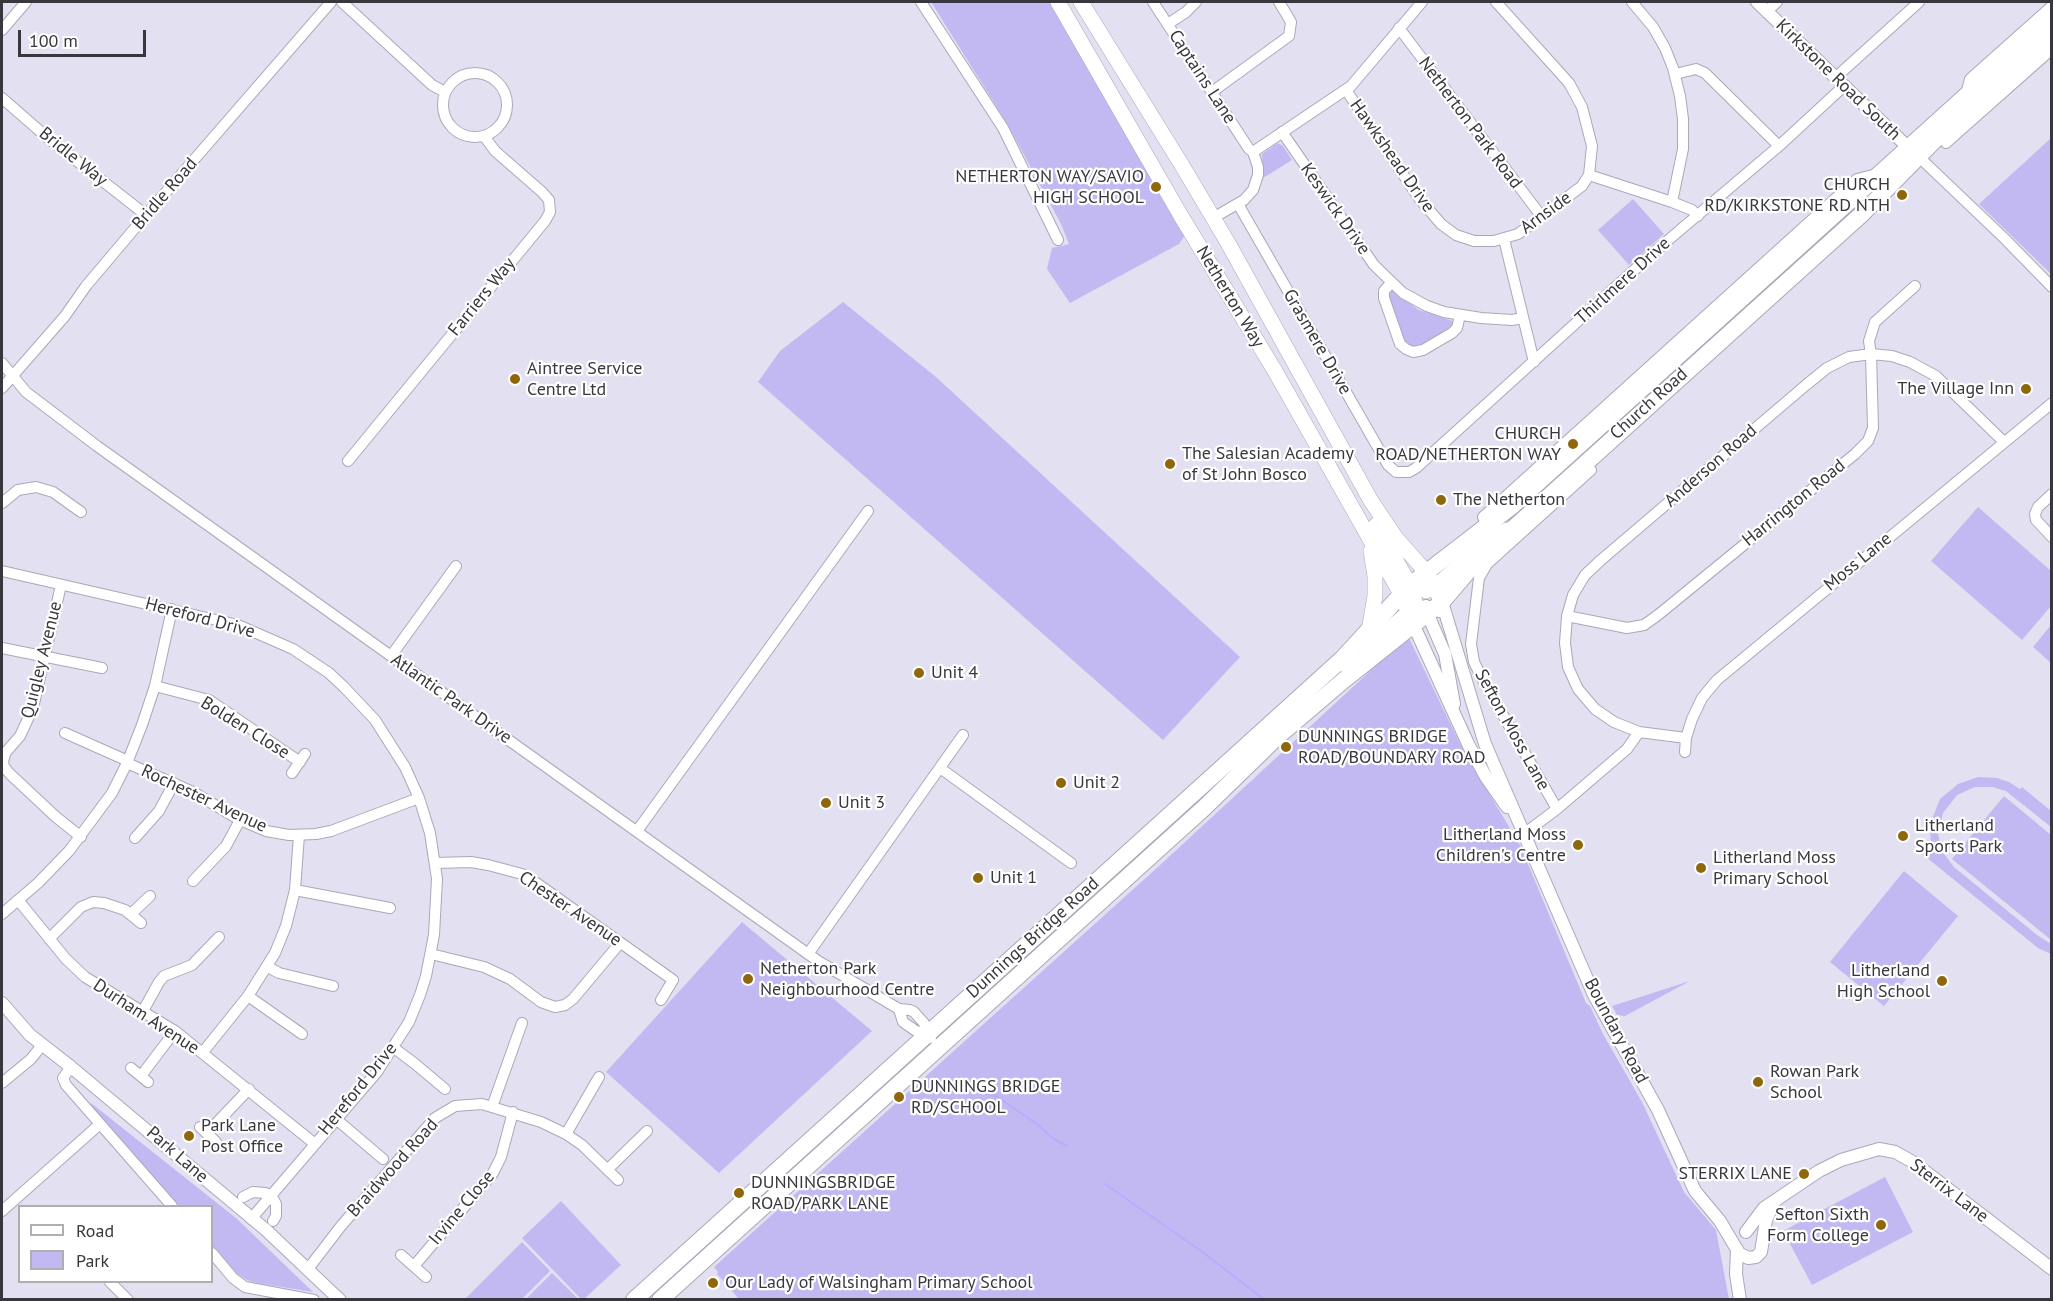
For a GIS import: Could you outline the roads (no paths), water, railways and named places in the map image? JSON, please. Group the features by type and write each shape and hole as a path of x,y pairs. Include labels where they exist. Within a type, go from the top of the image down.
{"highway":[{"name":"Church Road","path":"1419,599 1475,563 1863,213 1966,95 2052,18"},
{"name":"Church Road","path":"1419,599 1487,526 1511,507 1831,210 1880,173 1958,126 2008,81 2052,35"},
{"name":"Dunnings Bridge Road","path":"660,1299 933,1040 1342,659 1369,631 1419,599"},
{"name":"Dunnings Bridge Road","path":"634,1299 933,1040 964,1023 1204,807 1276,738 1344,680 1419,599"}],"main road":[{"name":"Netherton Way","path":"1058,2 1175,206 1275,371 1369,540 1419,599"},
{"name":"Netherton Way","path":"1081,2 1184,167 1360,480 1370,515 1419,599"},
{"path":"1369,540 1376,584 1369,631"}],"street":[{"path":"2,30 26,2"},
{"name":"Bridle Road","path":"2,388 65,316 86,286 146,215 331,2"},
{"path":"342,2 432,85 445,92"},
{"path":"921,2 1003,128 1058,240"},
{"name":"Captains Lane","path":"1153,2 1253,152"},
{"path":"1167,24 1186,12 1196,2"},
{"path":"1212,92 1289,36 1291,22 1279,2"},
{"path":"1213,219 1249,195 1256,183 1258,167 1253,152 1346,90 1360,77 1422,2"},
{"path":"1496,2 1569,83 1576,94 1590,134 1592,152 1589,175 1672,202 1692,210 1698,216"},
{"path":"1632,2 1660,37 1675,74 1684,138 1672,202"},
{"name":"Kirkstone Road South","path":"1757,2 1914,152"},
{"path":"1767,11 1777,2"},
{"name":"Thirlmere Drive","path":"1402,473 1416,468 1653,253 1779,146 1919,2"},
{"name":"Church Road","path":"1966,95 1970,79 2052,6"},
{"name":"Netherton Park Road","path":"1399,28 1542,217"},
{"name":"Church Road","path":"2008,81 2052,49"},
{"path":"1675,74 1696,69 1705,73 1779,146"},
{"path":"468,73 484,74 497,81 504,91 507,103 506,115 493,132 484,136 471,137 453,129 446,120 442,110 445,92 451,82 468,73"},
{"name":"Hawkshead Drive","path":"1346,90 1419,198 1441,224 1456,235 1474,241 1504,239"},
{"name":"Bridle Way","path":"2,98 49,139 146,215"},
{"name":"Church Road","path":"1946,143 1958,126"},
{"name":"Keswick Drive","path":"1282,132 1374,265 1403,293 1444,312 1512,320 1524,318"},
{"name":"Farriers Way","path":"348,461 550,212 549,200 495,151 484,136"},
{"path":"1914,152 2052,287"},
{"name":"Arnside","path":"1534,362 1504,239 1518,234 1577,191 1589,175"},
{"name":"Grasmere Drive","path":"1238,204 1388,465 1393,471 1402,473"},
{"name":"Church Road","path":"1479,578 1487,564 1855,230 1863,213"},
{"path":"1391,283 1384,291 1384,298 1400,344 1406,349 1413,352 1423,350 1452,333 1457,328 1460,315"},
{"name":"Harrington Road","path":"1567,616 1627,628 1644,625 1855,454 1868,441 1873,428 1869,340 1875,322 1915,286"},
{"name":"Anderson Road","path":"1639,732 1614,722 1595,710 1578,689 1568,667 1565,643 1567,616 1573,595 1585,574 1600,560 1827,368 1849,357 1871,354 1901,359 1936,376 2004,442"},
{"name":"Atlantic Park Drive","path":"2,363 26,392 97,446 808,954 899,1010 903,1022 933,1040"},
{"name":"Moss Lane","path":"1685,752 1686,738 1702,698 1717,680 2052,403"},
{"path":"2,503 18,490 43,488 81,512"},
{"path":"2052,494 2038,507 2035,514 2036,520 2052,537"},
{"path":"637,831 868,512"},
{"path":"391,656 456,566"},
{"name":"Hereford Drive","path":"2,571 172,609 252,630 293,649 329,673 361,704 390,740 419,798 430,833 435,863 436,909 431,954 420,994 409,1022 394,1048 367,1084 251,1219"},
{"name":"Sefton Moss Lane","path":"1479,578 1472,644 1474,662 1557,809"},
{"name":"Quigley Avenue","path":"10,774 4,767 3,758 20,736 31,714 61,585"},
{"path":"1306,691 1331,678 1419,599 1445,654 1458,722"},
{"name":"Boundary Road","path":"1419,599 1450,624 1485,744 1594,994 1658,1110 1695,1191 1720,1221 1737,1248"},
{"name":"Boundary Road","path":"1419,599 1458,722 1486,777 1525,833"},
{"path":"2,914 56,866 81,837 112,793 128,762 155,686 172,609"},
{"path":"2,648 102,668"},
{"name":"Bolden Close","path":"155,686 209,700 302,758 292,772"},
{"path":"1525,833 1557,809 1627,749 1639,732 1686,738"},
{"name":"Rochester Avenue","path":"65,733 174,783 240,820 266,831 299,835 331,831 419,798"},
{"path":"808,954 963,735"},
{"path":"940,768 1071,863"},
{"path":"2,783 10,774 81,837"},
{"path":"135,838 159,811 174,783"},
{"path":"193,881 226,846 240,820"},
{"path":"203,1052 248,996 268,967 281,939 295,890 299,835"},
{"name":"Chester Avenue","path":"435,863 471,862 522,874 673,980 661,1000"},
{"path":"295,890 390,908"},
{"path":"131,914 150,896"},
{"name":"Durham Avenue","path":"18,900 49,939 85,977 175,1031 315,1144"},
{"path":"49,939 81,908 93,902 104,903 131,914 141,923"},
{"path":"143,1011 164,976 192,965 219,937"},
{"path":"431,954 484,967 510,979 541,1002 555,1007 565,1005 573,999 620,943"},
{"path":"268,967 279,973 333,986"},
{"path":"248,996 302,1034"},
{"name":"Park Lane","path":"2,1003 42,1045 251,1219 308,1269 334,1298"},
{"path":"492,1107 522,1023"},
{"path":"131,1068 144,1079 175,1031"},
{"path":"2,1083 31,1059 42,1045"},
{"path":"394,1048 445,1089"},
{"name":"Park Lane","path":"71,1067 63,1078 66,1085 171,1205"},
{"path":"566,1134 599,1077"},
{"path":"216,1142 203,1130 249,1089"},
{"name":"Braidwood Road","path":"308,1269 341,1226 435,1118 462,1104 482,1104 513,1112 566,1134 582,1144 618,1180"},
{"name":"Irvine Close","path":"414,1266 494,1173 501,1157 513,1112"},
{"path":"336,1119 383,1159"},
{"path":"2,1211 100,1124"},
{"path":"608,1169 647,1131"},
{"name":"Sterrix Lane","path":"1745,1233 1764,1208 1819,1171 1840,1160 1879,1149 1895,1152 1913,1162 2052,1269"},
{"path":"243,1197 253,1192 271,1195 276,1204 276,1216 273,1221"},
{"path":"1739,1284 1752,1258 1761,1252 1766,1220 1774,1202"},
{"name":"Boundary Road","path":"1720,1221 1745,1233"},
{"path":"1740,1299 1736,1274 1739,1237 1745,1233 1754,1233 1763,1242"},
{"path":"1737,1248 1744,1257 1752,1258"},
{"path":"213,1254 245,1287 314,1299"},
{"path":"401,1255 426,1277"},
{"path":"112,1283 128,1299"},
{"path":"252,1299 258,1289"}],"waterway":[{"path":"984,1093 996,1096 1037,1124 1052,1138 1067,1146"},
{"path":"1105,1184 1201,1251 1265,1300"}],"place":[{"name":"NETHERTON WAY/SAVIO HIGH SCHOOL","path":"1156,187"},
{"name":"CHURCH RD/KIRKSTONE RD NTH","path":"1902,195"},
{"name":"Aintree Service Centre Ltd","path":"515,379"},
{"name":"The Village Inn","path":"2026,389"},
{"name":"CHURCH ROAD/NETHERTON WAY","path":"1573,444"},
{"name":"The Salesian Academy of St John Bosco","path":"1170,464"},
{"name":"The Netherton","path":"1441,500"},
{"name":"Unit 4","path":"919,673"},
{"name":"DUNNINGS BRIDGE ROAD/BOUNDARY ROAD","path":"1286,747"},
{"name":"Unit 2","path":"1061,783"},
{"name":"Unit 3","path":"826,803"},
{"name":"Litherland Sports Park","path":"1903,836"},
{"name":"Litherland Moss Children's Centre","path":"1578,845"},
{"name":"Litherland Moss Primary School","path":"1701,868"},
{"name":"Unit 1","path":"978,878"},
{"name":"Netherton Park Neighbourhood Centre","path":"748,979"},
{"name":"Litherland High School","path":"1942,981"},
{"name":"Rowan Park School","path":"1758,1082"},
{"name":"DUNNINGS BRIDGE RD/SCHOOL","path":"899,1097"},
{"name":"Park Lane Post Office","path":"189,1136"},
{"name":"STERRIX LANE","path":"1804,1174"},
{"name":"DUNNINGSBRIDGE ROAD/PARK LANE","path":"739,1193"},
{"name":"Sefton Sixth Form College","path":"1881,1225"},
{"name":"Our Lady of Walsingham Primary School","path":"713,1283"}]}
